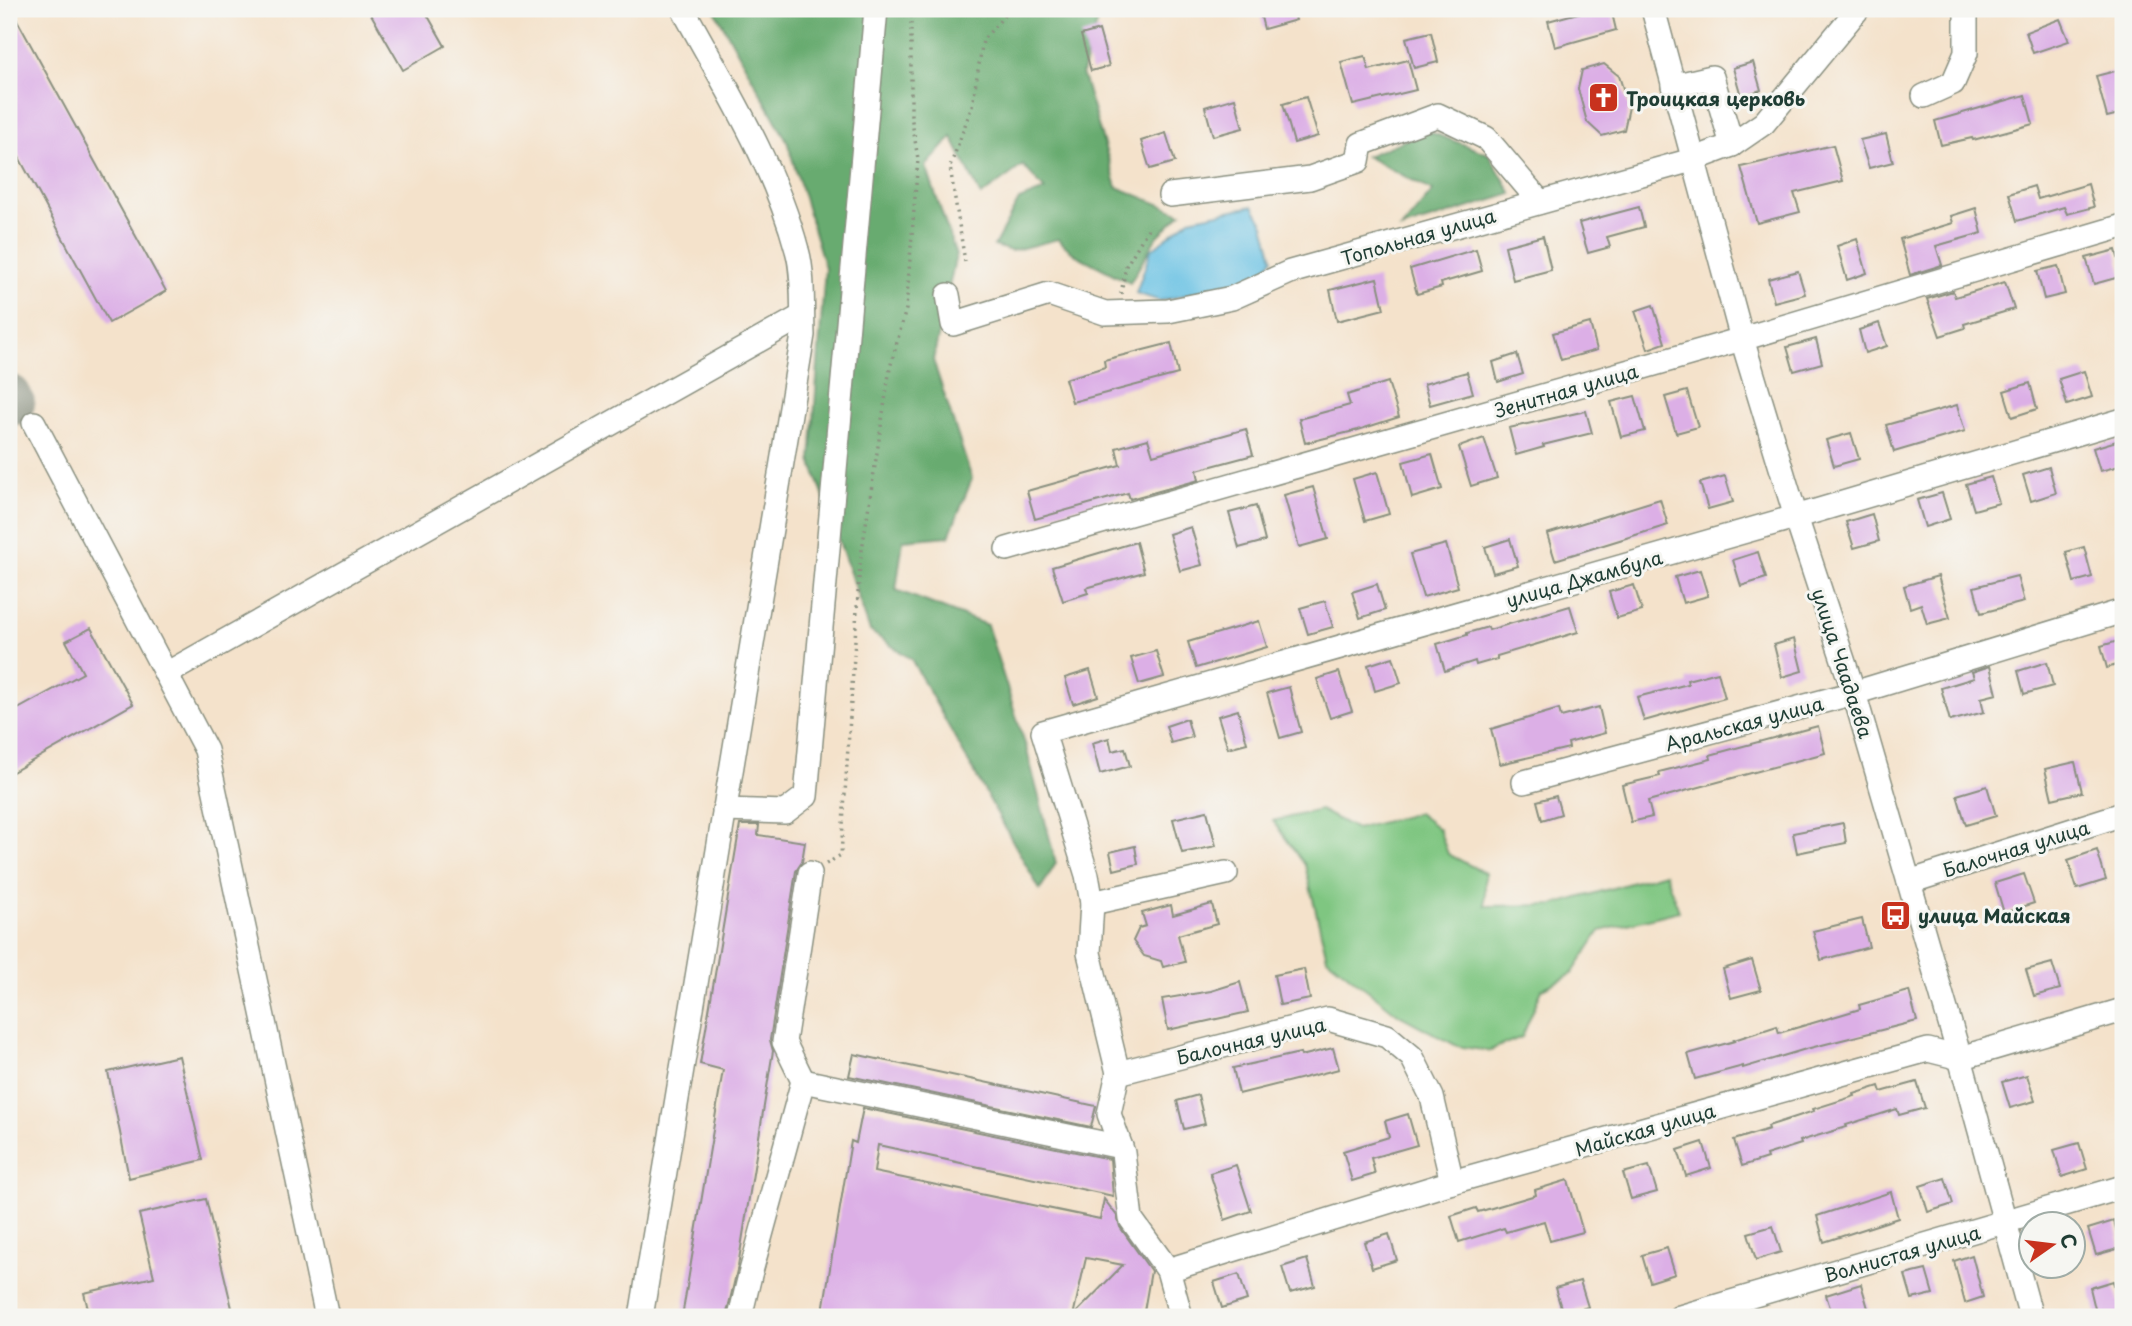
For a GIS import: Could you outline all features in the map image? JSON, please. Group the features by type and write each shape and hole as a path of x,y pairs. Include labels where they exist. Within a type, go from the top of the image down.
{"street":[{"path":"641,1317 803,335 798,252 776,189 735,103 682,9"},
{"path":"724,810 785,812 806,796 876,9"},
{"name":"улица Чаадаева","path":"1653,9 1742,339 1854,692 1960,1058 2031,1317"},
{"name":"Топольная улица","path":"948,295 954,324 1049,294 1105,313 1168,311 1232,298 1290,272 1692,160 1732,145 1764,123 1858,9"},
{"path":"1924,96 1953,83 1966,53 1966,9"},
{"path":"1673,86 1713,77 1732,145"},
{"path":"1170,195 1310,178 1358,161 1361,144 1438,115 1486,138 1540,202"},
{"name":"Зенитная улица","path":"1007,549 1742,339 2123,226"},
{"path":"166,674 802,316"},
{"name":"улица Джамбула","path":"1092,903 1087,875 1043,732 1797,517 2123,420"},
{"path":"34,423 206,750 327,1317"},
{"name":"Аральская улица","path":"1524,782 1854,692 2123,611"},
{"name":"Балочная улица","path":"1909,881 2123,814"},
{"path":"740,1317 803,1081 783,1042 810,873"},
{"path":"1181,1317 1168,1270 1131,1219 1121,1147 1109,1114 1118,1073 1089,953 1092,903 1226,873"},
{"name":"Майская улица","path":"1168,1270 1452,1182 1928,1050 1960,1058 2123,1010"},
{"name":"Балочная улица","path":"1118,1073 1328,1019 1387,1036 1412,1057 1432,1097 1452,1182"},
{"path":"803,1081 1121,1147"},
{"name":"Волнистая улица","path":"1680,1317 2123,1187"}],"path":[{"path":"810,873 841,855 860,563 890,368 905,309 918,159 911,116 911,9"},
{"path":"965,262 950,167 972,106 983,40 1010,9"},
{"path":"1117,313 1126,266 1148,229"}],"green space":[{"path":"714,9 1111,9 1100,15 1082,73 1117,187 1181,213 1156,238 1130,283 1074,254 1058,239 1011,251 994,246 1019,200 1045,190 1023,165 981,196 952,137 926,166 956,255 933,360 972,479 949,536 903,540 896,590 987,625 1026,747 1056,863 1040,890 911,659 870,631 811,460 825,268 787,141"},
{"path":"1427,131 1489,154 1512,194 1401,229 1433,191 1366,156"},
{"path":"1320,810 1356,829 1418,813 1439,829 1448,854 1485,873 1485,906 1554,905 1665,873 1679,911 1600,931 1572,974 1542,989 1522,1037 1488,1051 1457,1046 1399,1015 1327,958 1305,865 1273,821"}],"water":[{"path":"1253,206 1264,225 1273,258 1261,277 1160,301 1136,293 1151,250 1190,219"}],"building":[{"path":"9,9 166,291 109,323 9,139"},
{"path":"368,9 424,9 445,46 403,70"},
{"path":"1259,9 1293,9 1296,20 1264,29"},
{"path":"1593,9 1611,9 1616,30 1555,47 1548,21"},
{"path":"2060,19 2069,41 2033,53 2026,32"},
{"path":"1099,30 1109,66 1091,71 1081,35"},
{"path":"1431,32 1438,62 1414,68 1406,38"},
{"path":"1365,56 1369,70 1408,60 1416,90 1353,105 1341,62"},
{"path":"1753,62 1761,90 1741,96 1733,68"},
{"name":"Троицкая церковь","path":"1604,64 1619,76 1629,107 1624,130 1602,136 1587,122 1578,89 1582,70"},
{"path":"2123,69 2123,113 2107,117 2096,76"},
{"path":"2025,95 2033,124 1973,140 1972,138 1941,145 1935,121"},
{"path":"1306,97 1318,136 1294,143 1283,104"},
{"path":"1235,98 1243,128 1213,136 1205,107"},
{"path":"1166,133 1175,162 1150,169 1141,141"},
{"path":"1886,134 1893,162 1869,168 1860,140"},
{"path":"1833,145 1843,181 1794,193 1800,212 1757,223 1741,167"},
{"path":"2088,184 2094,207 2067,214 2064,207 2017,221 2009,194 2034,186 2038,199"},
{"path":"1639,207 1644,227 1607,237 1610,247 1588,253 1579,223"},
{"path":"1976,208 1982,233 1936,246 1942,265 1910,275 1900,239 1953,223 1951,216"},
{"path":"1543,236 1551,270 1513,280 1505,246"},
{"path":"1857,239 1867,273 1847,280 1837,246"},
{"path":"1476,249 1482,271 1441,283 1442,287 1417,294 1410,269"},
{"path":"2116,250 2123,276 2094,284 2086,258"},
{"path":"2058,266 2065,294 2044,299 2037,271"},
{"path":"1798,271 1805,294 1774,302 1768,279"},
{"path":"1377,278 1384,309 1337,321 1330,290"},
{"path":"2005,282 2014,309 1964,324 1965,328 1940,336 1927,299 1953,291 1955,297"},
{"path":"1653,305 1665,343 1648,349 1635,311"},
{"path":"1590,323 1597,350 1561,360 1553,333"},
{"path":"1879,323 1887,346 1865,353 1859,330"},
{"path":"1816,339 1822,363 1794,371 1787,347"},
{"path":"1171,343 1178,374 1072,402 1065,379 1105,367 1104,360"},
{"path":"1517,354 1523,374 1498,382 1493,362"},
{"path":"2084,371 2092,397 2067,405 2059,379"},
{"path":"1467,372 1473,393 1430,405 1424,384"},
{"path":"1388,382 1399,417 1305,443 1299,419 1350,405 1347,395"},
{"path":"2030,383 2037,409 2012,417 2004,391"},
{"path":"1687,391 1698,427 1676,433 1665,397"},
{"path":"1635,396 1645,431 1621,437 1611,402"},
{"path":"1957,405 1965,431 1894,452 1886,425"},
{"path":"1586,411 1592,433 1516,455 1509,428"},
{"path":"1246,429 1253,455 1197,470 1199,480 1130,499 1128,493 1035,519 1027,491 1120,465 1116,448 1148,439 1153,455"},
{"path":"1851,433 1859,459 1834,466 1826,440"},
{"path":"1484,438 1497,478 1471,486 1459,447"},
{"path":"2123,439 2123,465 2100,471 2093,448"},
{"path":"1432,454 1442,489 1412,498 1403,462"},
{"path":"2049,467 2056,493 2031,501 2023,475"},
{"path":"1377,472 1389,514 1365,521 1353,479"},
{"path":"1725,476 1733,502 1708,509 1700,483"},
{"path":"1991,477 1999,503 1974,510 1966,484"},
{"path":"1313,487 1328,539 1299,547 1284,495"},
{"path":"1942,493 1950,519 1925,527 1917,500"},
{"path":"1660,499 1668,525 1555,560 1547,534"},
{"path":"1256,506 1265,541 1239,548 1229,513"},
{"path":"1872,514 1879,541 1854,548 1846,522"},
{"path":"1191,527 1202,565 1180,571 1169,534"},
{"path":"1510,539 1518,566 1493,573 1485,547"},
{"path":"1136,542 1144,572 1086,588 1088,593 1063,601 1052,567"},
{"path":"1446,544 1458,587 1423,597 1410,554"},
{"path":"2084,547 2092,577 2074,582 2066,552"},
{"path":"1758,552 1766,578 1741,586 1733,560"},
{"path":"1700,570 1708,596 1683,603 1675,577"},
{"path":"1938,576 1950,618 1927,624 1921,604 1910,608 1904,586"},
{"path":"2017,576 2024,602 1981,613 1974,587"},
{"path":"1377,584 1385,610 1360,618 1352,592"},
{"path":"1634,585 1642,611 1617,618 1609,592"},
{"path":"1325,601 1333,627 1308,634 1300,608"},
{"path":"1570,606 1578,632 1497,656 1497,659 1476,665 1475,661 1445,671 1437,644 1488,627 1489,630"},
{"path":"1259,621 1267,647 1196,668 1188,642"},
{"path":"91,628 133,704 9,774 9,714 83,673 66,641"},
{"path":"1794,639 1802,671 1782,677 1774,645"},
{"path":"2118,641 2123,663 2107,668 2101,646"},
{"path":"1156,651 1164,677 1139,684 1131,658"},
{"path":"1393,657 1401,683 1375,691 1368,665"},
{"path":"2047,662 2053,686 2024,694 2018,671"},
{"path":"1990,666 1997,694 1981,698 1984,712 1950,721 1941,688 1974,678 1972,672"},
{"path":"1090,670 1098,696 1073,704 1065,678"},
{"path":"1339,672 1352,711 1330,718 1317,679"},
{"path":"1718,672 1725,698 1644,721 1637,697 1688,684 1687,680"},
{"path":"1289,687 1301,732 1280,738 1267,693"},
{"path":"1599,707 1605,733 1568,743 1569,748 1500,764 1491,729 1559,709 1561,717"},
{"path":"1238,710 1247,743 1228,748 1218,716"},
{"path":"1187,719 1192,737 1171,743 1166,726"},
{"path":"1818,726 1825,753 1648,801 1652,817 1631,822 1622,785 1660,776 1659,772 1711,759 1710,755"},
{"path":"1109,738 1112,751 1125,748 1130,766 1100,774 1092,743"},
{"path":"2075,762 2082,792 2052,799 2045,769"},
{"path":"1987,786 1996,816 1966,825 1957,795"},
{"path":"1556,796 1561,814 1542,820 1537,801"},
{"path":"1207,811 1216,846 1182,853 1173,819"},
{"path":"1843,823 1846,843 1797,853 1793,833"},
{"path":"740,825 759,825 758,835 805,842 802,862 796,871 770,1040 773,1051 738,1266 726,1317 682,1317 723,1070 700,1064"},
{"path":"1135,846 1138,864 1114,870 1110,852"},
{"path":"2097,850 2106,880 2077,889 2068,860"},
{"path":"2024,874 2034,903 2004,913 1995,883"},
{"path":"1212,904 1217,924 1178,935 1185,962 1163,967 1161,961 1144,956 1133,941 1139,928 1146,926 1142,913 1171,905 1173,915"},
{"path":"1862,919 1869,947 1821,960 1813,931"},
{"path":"1752,960 1761,990 1731,998 1723,969"},
{"path":"2052,963 2060,989 2034,996 2026,970"},
{"path":"1304,969 1310,999 1280,1005 1274,975"},
{"path":"1240,982 1248,1012 1168,1030 1162,999 1211,991"},
{"path":"1909,991 1917,1021 1695,1079 1688,1054 1777,1026 1779,1033"},
{"path":"1333,1048 1339,1069 1239,1094 1233,1068"},
{"path":"854,1054 1096,1106 1091,1127 849,1076"},
{"path":"179,1056 203,1160 129,1178 108,1072"},
{"path":"2027,1075 2035,1101 2010,1108 2002,1082"},
{"path":"1917,1082 1925,1108 1899,1115 1897,1109 1846,1125 1847,1127 1800,1141 1801,1144 1742,1166 1734,1140 1879,1086 1881,1092"},
{"path":"1198,1095 1205,1124 1184,1129 1177,1101"},
{"path":"863,1108 1110,1159 1113,1196 878,1145 874,1172 1100,1219 1104,1199 1151,1271 1143,1317 822,1317 851,1141 856,1143","holes":["1086,1258 1123,1265 1073,1316"]},
{"path":"1408,1114 1417,1145 1371,1158 1375,1174 1352,1181 1343,1151 1389,1137 1385,1121"},
{"path":"1703,1142 1711,1168 1686,1176 1678,1150"},
{"path":"2079,1143 2087,1169 2062,1177 2054,1150"},
{"path":"1236,1165 1251,1211 1225,1220 1210,1173"},
{"path":"1649,1166 1657,1192 1631,1199 1623,1173"},
{"path":"1945,1178 1953,1204 1928,1212 1920,1186"},
{"path":"1568,1180 1583,1232 1550,1241 1544,1221 1506,1232 1504,1228 1459,1242 1451,1216 1476,1208 1478,1212 1536,1195 1535,1190"},
{"path":"1891,1192 1898,1218 1824,1242 1817,1216"},
{"path":"206,1199 232,1308 190,1317 90,1317 84,1293 154,1277 139,1214"},
{"path":"2114,1221 2121,1248 2096,1255 2088,1229"},
{"path":"1773,1226 1781,1252 1756,1260 1748,1233"},
{"path":"1389,1234 1397,1260 1372,1268 1364,1242"},
{"path":"1667,1248 1675,1274 1650,1282 1642,1255"},
{"path":"1972,1255 1983,1297 1965,1303 1954,1261"},
{"path":"1307,1259 1315,1286 1290,1293 1282,1267"},
{"path":"1926,1270 1933,1294 1912,1299 1905,1275"},
{"path":"1239,1274 1247,1300 1222,1308 1214,1282"},
{"path":"1580,1281 1588,1307 1563,1314 1555,1288"},
{"path":"2113,1281 2123,1317 2097,1317 2090,1288"},
{"path":"1861,1284 1870,1315 1833,1317 1826,1295"}],"taxiway":[{"path":"9,397 12,403"}],"place":[{"name":"Троицкая церковь","path":"1603,98"},
{"name":"улица Майская","path":"1895,915"}]}
